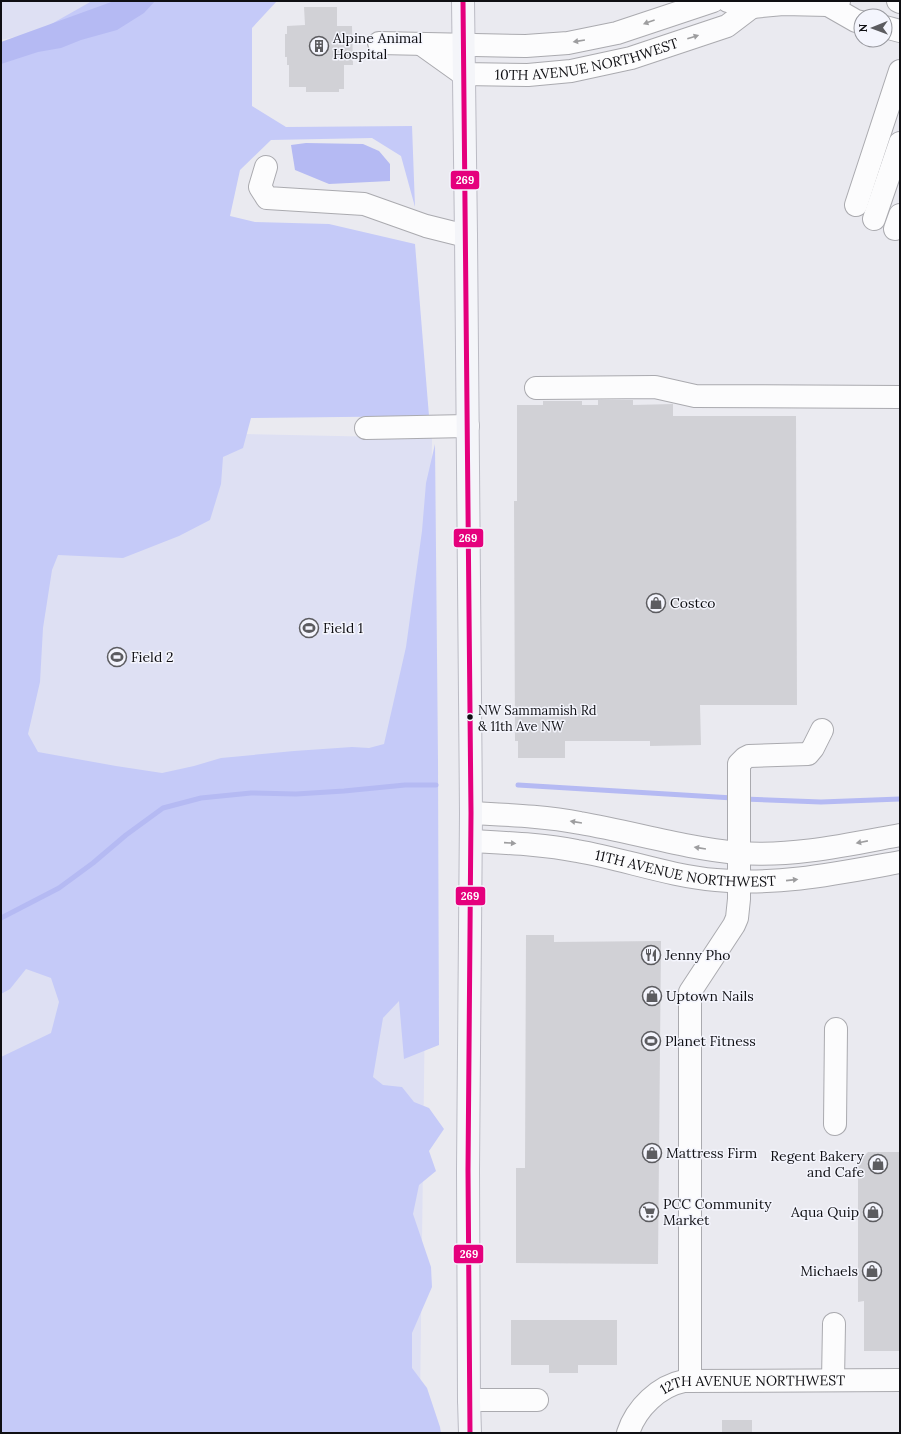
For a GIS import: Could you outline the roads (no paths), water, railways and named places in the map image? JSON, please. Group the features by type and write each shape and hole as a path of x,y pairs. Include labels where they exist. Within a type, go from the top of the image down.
{"main road":[{"path":"462,1 466,236 471,813 468,1170 470,1433"}],"street":[{"name":"10TH AVENUE NORTHWEST","path":"379,44 542,45 580,41 617,33 713,1"},
{"path":"728,1 752,7 783,4 833,3 853,19"},
{"name":"10TH AVENUE NORTHWEST","path":"463,74 528,75 591,68 631,58 727,26 752,7"},
{"path":"421,44 463,74"},
{"path":"879,217 900,71"},
{"path":"879,217 900,106"},
{"path":"879,217 900,143"},
{"path":"266,167 260,187 267,198 364,204 426,226 466,236"},
{"path":"879,217 900,175"},
{"path":"536,388 659,387 695,396 900,397"},
{"path":"366,428 468,426"},
{"path":"690,1380 690,992 728,935 737,918 739,899 738,767 742,760 749,756 808,754 822,730"},
{"name":"11TH AVENUE NORTHWEST","path":"471,813 556,819 657,840 739,853 791,853 826,849 900,835"},
{"name":"11TH AVENUE NORTHWEST","path":"471,841 551,846 689,877 739,882 793,880 900,862"},
{"path":"835,1124 836,1029"},
{"path":"833,1380 834,1324"},
{"name":"12TH AVENUE NORTHWEST","path":"628,1433 634,1418 648,1401 665,1388 676,1383 690,1380 900,1380"},
{"path":"469,1400 537,1400"}],"waterway":[{"path":"1,918 59,888 163,808 201,798 251,793 296,794 405,785 436,785"},
{"path":"518,785 733,798"},
{"path":"743,799 821,802 900,799"}],"place":[{"name":"Alpine Animal Hospital","path":"319,46"},
{"name":"Costco","path":"656,603"},
{"name":"Field 1","path":"309,628"},
{"name":"Field 2","path":"117,657"},
{"name":"NW Sammamish Rd & 11th Ave NW","path":"470,717"},
{"name":"Jenny Pho","path":"651,955"},
{"name":"Uptown Nails","path":"652,996"},
{"name":"Planet Fitness","path":"651,1041"},
{"name":"Mattress Firm","path":"652,1153"},
{"name":"Regent Bakery and Cafe","path":"878,1164"},
{"name":"PCC Community Market","path":"649,1212"},
{"name":"Aqua Quip","path":"873,1212"},
{"name":"Michaels","path":"872,1271"}]}
